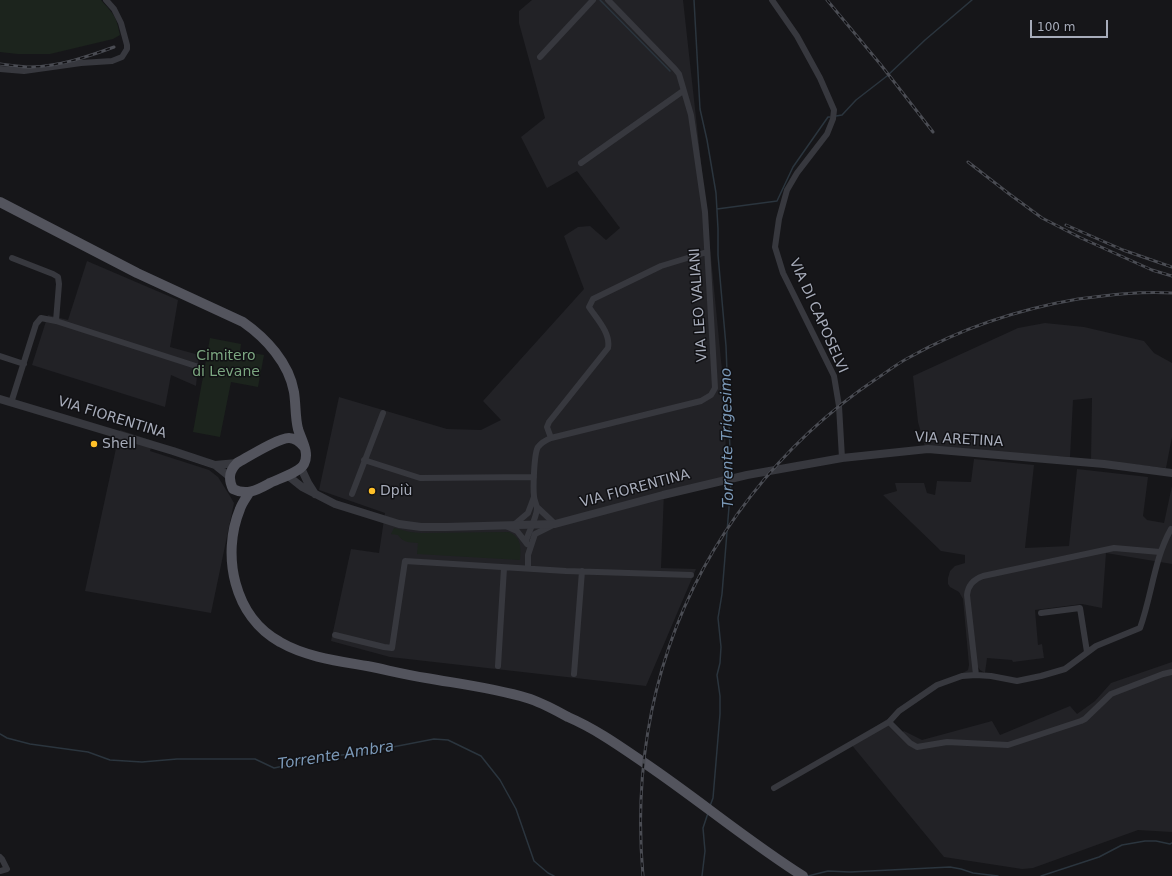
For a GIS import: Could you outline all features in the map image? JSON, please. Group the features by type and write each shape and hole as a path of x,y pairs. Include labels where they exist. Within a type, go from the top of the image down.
{"main road":[{"path":"0,202 137,273 232,317 257,332 284,367 294,392 295,414 306,458 301,468 244,492 236,519 232,545 232,568 238,592 249,615 263,630 278,642 296,650 323,658 424,678 478,686 528,698 571,718 619,745 803,876"},
{"path":"278,441 291,427 295,414"},
{"name":"VIA FIORENTINA","path":"236,463 283,439 293,438 300,441 304,447"},
{"path":"230,477 232,468 236,463"},
{"name":"VIA FIORENTINA","path":"230,477 233,488 244,492"}],"street":[{"path":"0,69 24,71 112,61 122,58 127,49 127,45 121,23 114,9 106,0"},
{"path":"540,57 593,0"},
{"name":"VIA LEO VALIANI","path":"555,524 537,507 534,497 534,477 537,448 551,438 701,401 711,395 715,388 716,382 705,212 691,115 679,74 608,0"},
{"name":"VIA DI CAPOSELVI","path":"772,0 797,36 820,78 834,110 833,119 827,134 797,172 787,190 779,219 775,247 782,273 834,376 839,406 842,458"},
{"path":"581,163 683,91"},
{"path":"551,438 547,427 549,422 608,348 609,342 607,335 589,307 593,299 661,266 707,252"},
{"path":"12,258 58,277 59,284 56,321"},
{"path":"11,403 38,321 41,318 56,321 202,368"},
{"path":"0,356 24,364"},
{"name":"VIA FIORENTINA","path":"0,399 215,465 230,477"},
{"path":"352,494 383,413"},
{"name":"VIA ARETINA","path":"746,475 842,458 928,449 1104,464 1172,473"},
{"path":"364,460 420,478 534,477"},
{"name":"VIA FIORENTINA","path":"215,465 236,463"},
{"path":"301,468 315,494"},
{"name":"VIA FIORENTINA","path":"287,475 302,487 335,504 399,524 421,527 555,524 662,495 746,475"},
{"path":"529,548 526,541 510,526 522,520 528,513 534,497"},
{"path":"526,541 537,507"},
{"path":"528,513 534,534 529,548 528,568"},
{"path":"534,534 555,524"},
{"path":"774,788 890,722 899,711 937,685 962,676 976,675 1017,681 1041,676 1065,669 1087,652 1108,640 1140,628 1152,590 1160,552 1172,529"},
{"path":"976,675 967,595 968,589 976,578 1114,548 1160,552"},
{"path":"335,635 392,648 405,560 504,568 691,575"},
{"path":"498,666 504,568"},
{"path":"574,674 582,571"},
{"path":"1041,613 1080,608 1087,652"},
{"path":"890,722 910,743 917,747 947,742 1008,745 1081,721 1111,694 1172,672"},
{"path":"0,857 7,869 0,871"}],"shaded area":[{"path":"532,0 683,0 707,217 725,401 726,479 664,492 661,568 696,569 646,686 390,657 331,641 351,549 379,553 385,513 319,490 339,397 447,429 481,430 501,420 483,401 584,289 564,236 578,227 590,226 606,240 620,228 577,171 547,188 521,137 545,118 519,23 519,11"},
{"path":"87,261 178,300 170,347 199,355 196,386 171,375 165,407 32,365 48,315 68,320"},
{"path":"1045,323 1084,327 1144,341 1154,353 1172,363 1172,437 1166,468 1091,460 1092,398 1073,400 1070,457 925,447 918,422 913,376 1018,328"},
{"path":"120,430 153,441 150,451 209,470 218,477 234,503 211,613 85,591"},
{"path":"974,459 1034,465 1025,548 1069,546 1077,469 1148,477 1143,516 1147,520 1164,523 1172,486 1172,564 1106,553 1102,608 1082,604 1035,610 1038,645 1042,644 1044,658 1013,662 1012,660 987,658 985,673 978,667 973,673 959,675 968,670 969,665 963,599 959,592 950,587 948,584 948,578 950,571 955,566 965,563 965,555 941,551 883,495 897,491 895,483 924,483 927,493 935,495 937,481 971,482"},
{"path":"1172,662 1172,832 1138,830 1033,868 1022,869 944,857 850,743 889,718 899,734 904,731 922,740 992,721 1000,735 1070,706 1077,714 1095,701 1111,683"}],"green space":[{"path":"0,0 101,0 114,16 120,35 113,39 50,54 18,54 0,52"},
{"name":"Cimitero di Levane","path":"210,338 241,344 240,351 264,355 258,387 231,382 220,437 193,432"},
{"path":"394,528 421,533 509,532 516,537 520,544 520,560 417,554 418,543 407,542 398,535 391,534"}],"waterway":[{"path":"600,0 670,71"},
{"name":"Torrente Trigesimo","path":"694,0 700,109 716,193 718,255 726,346 731,476"},
{"path":"836,116 842,115 856,100 887,76 925,40 972,0"},
{"path":"717,209 777,201 793,167 828,117 830,117"},
{"name":"Torrente Trigesimo","path":"710,806 713,798 720,714 720,696 717,675 720,663 721,647 718,618 722,594 731,482"},
{"name":"Torrente Ambra","path":"0,734 7,738 30,744 88,752 110,760 142,762 177,759 255,759 274,768 333,756 367,752 434,739 448,740 481,756 500,780 516,809 534,861 554,876"},
{"name":"Torrente Trigesimo","path":"702,876 705,851 703,828 708,813"},
{"path":"1041,876 1099,857 1122,845 1145,841 1172,843"},
{"path":"808,876 828,871 850,872 950,867 973,873 998,876"}],"railway":[{"path":"827,0 881,65 933,132"},
{"path":"0,64 31,67 52,65 84,57 114,47"},
{"path":"968,162 1042,218 1081,238 1152,270 1172,276"},
{"path":"1066,225 1123,250 1172,267"},
{"path":"643,876 641,818 644,760 653,703 669,647 685,607 704,568 726,531 751,496 779,463 841,404 901,362 950,337 1013,314 1056,303 1125,294 1172,293"}],"place":[{"name":"Shell","path":"94,444"},
{"name":"Dpiù","path":"372,491"}]}
